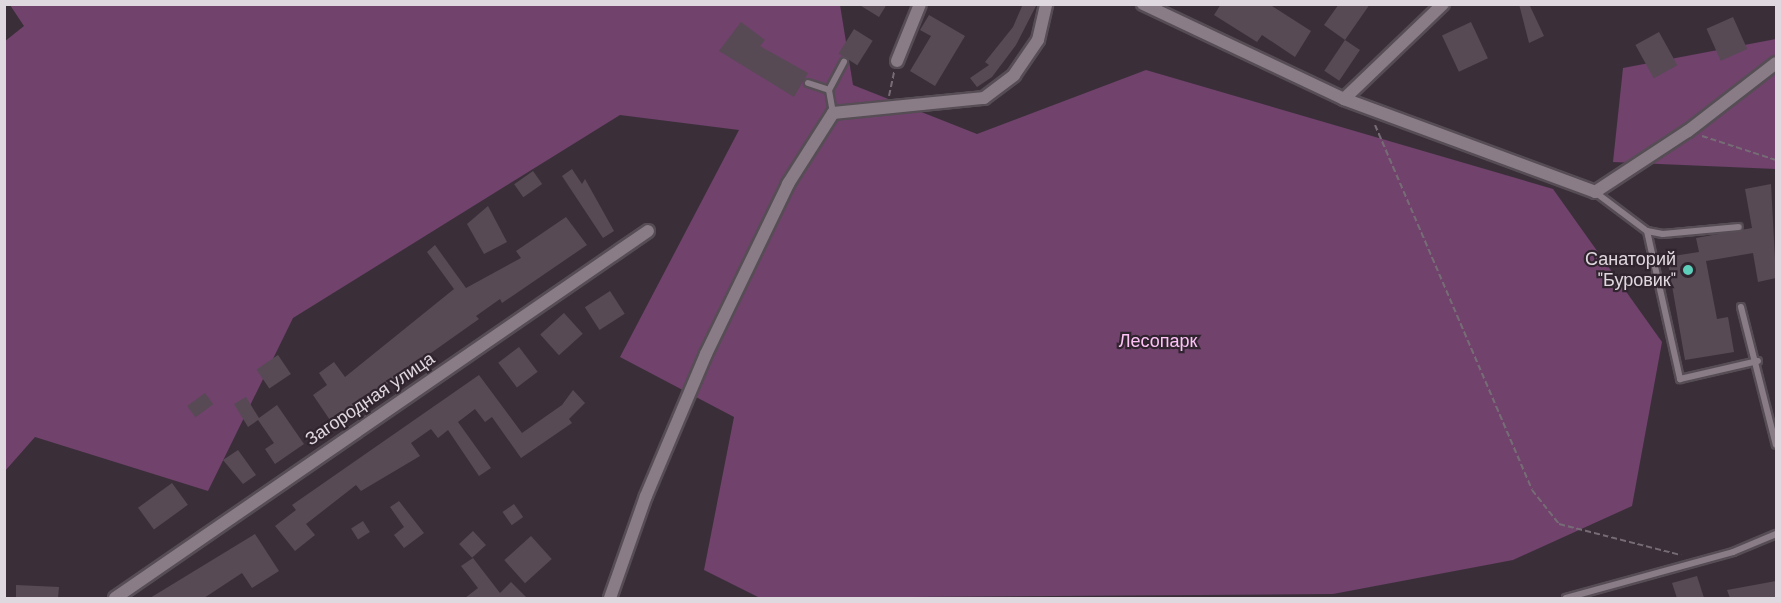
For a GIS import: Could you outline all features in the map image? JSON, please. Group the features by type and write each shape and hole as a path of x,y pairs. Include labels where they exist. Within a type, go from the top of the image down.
{"street":[{"path":"897,61 920,4"},
{"path":"610,598 646,496 706,354 788,184 833,113 887,105 984,98 1014,75 1038,40 1046,4"},
{"path":"1143,4 1344,99 1595,192 1688,131 1776,63"},
{"path":"1344,99 1443,4"},
{"name":"Загородная улица","path":"115,598 648,231"}],"lane":[{"path":"833,113 829,90 844,62"},
{"path":"808,83 829,90"},
{"path":"1595,192 1647,231 1663,234 1739,226"},
{"path":"1647,231 1680,379 1758,361"},
{"path":"1741,307 1758,361 1776,445"},
{"path":"1566,598 1704,561 1776,534"}],"path":[{"path":"887,105 897,61"},
{"path":"1369,108 1532,490 1559,524 1704,561"},
{"path":"1688,131 1776,160"}],"green space":[{"name":"Лесопарк","path":"10,5 840,5 853,85 977,134 1146,70 1553,189 1662,342 1632,506 1513,560 1333,594 760,598 704,570 734,417 620,357 739,130 620,115 293,318 208,491 35,437 5,471 4,42 24,26"},
{"path":"1776,39 1776,169 1613,162 1623,68"}],"building":[{"path":"858,4 887,4 879,17"},
{"path":"1023,4 1037,4 1016,45 992,77 977,87 970,78 989,65 985,62 1013,27"},
{"path":"1221,4 1269,4 1311,31 1295,57 1262,35 1257,42 1214,15"},
{"path":"1339,4 1370,4 1345,40 1324,25"},
{"path":"1519,4 1529,4 1544,36 1529,43"},
{"path":"929,15 965,36 935,86 910,71 931,36 920,30"},
{"path":"1733,17 1747,49 1721,61 1707,29"},
{"path":"741,22 765,40 760,46 808,73 794,97 719,51"},
{"path":"1471,22 1488,58 1459,72 1442,36"},
{"path":"854,29 873,41 857,65 839,54"},
{"path":"1659,32 1677,65 1654,78 1635,45"},
{"path":"1345,40 1360,50 1339,81 1324,71"},
{"path":"572,169 582,184 585,179 614,231 603,238 562,176"},
{"path":"533,171 542,184 523,197 514,184"},
{"name":"Санаторий \"Буровик\"","path":"1771,184 1776,278 1758,282 1753,253 1706,261 1717,319 1728,317 1734,352 1685,360 1667,257 1699,252 1696,238 1752,228 1745,189"},
{"path":"488,206 507,242 484,254 467,224"},
{"path":"566,217 587,245 502,303 500,299 476,316 479,319 332,423 313,395 327,385 319,373 334,362 345,377 454,289 427,252 435,245 466,288 521,258 516,251"},
{"path":"610,291 625,314 600,330 585,307"},
{"path":"564,313 583,334 559,355 540,334"},
{"path":"519,347 538,372 517,387 498,363"},
{"path":"278,355 291,374 269,389 256,370"},
{"path":"479,375 522,433 562,405 573,390 585,403 569,419 572,423 521,458 492,417 485,422 475,409 458,422 491,468 479,476 448,430 438,438 431,429 411,443 420,456 361,491 356,485 306,524 315,535 295,551 275,526 296,510 292,505"},
{"path":"205,393 213,404 195,417 187,406"},
{"path":"246,397 259,418 277,405 304,444 275,464 265,449 274,443 258,420 248,427 234,404"},
{"path":"238,450 256,475 243,484 223,460"},
{"path":"172,483 188,505 154,530 138,508"},
{"path":"399,501 424,533 404,548 394,535 404,527 390,507"},
{"path":"514,504 523,517 512,525 503,512"},
{"path":"363,521 370,532 358,539 351,528"},
{"path":"473,531 486,545 472,558 459,544"},
{"path":"255,534 279,571 252,588 242,573 204,598 150,598"},
{"path":"531,536 552,559 525,583 504,560"},
{"path":"473,558 500,593 511,582 527,598 465,598 478,588 461,566"},
{"path":"1697,576 1704,598 1677,598 1672,583"},
{"path":"1776,581 1776,598 1730,598 1727,590"},
{"path":"16,585 59,587 58,598 16,598"}],"place":[{"name":"Санаторий \"Буровик\"","path":"1688,270"}]}
